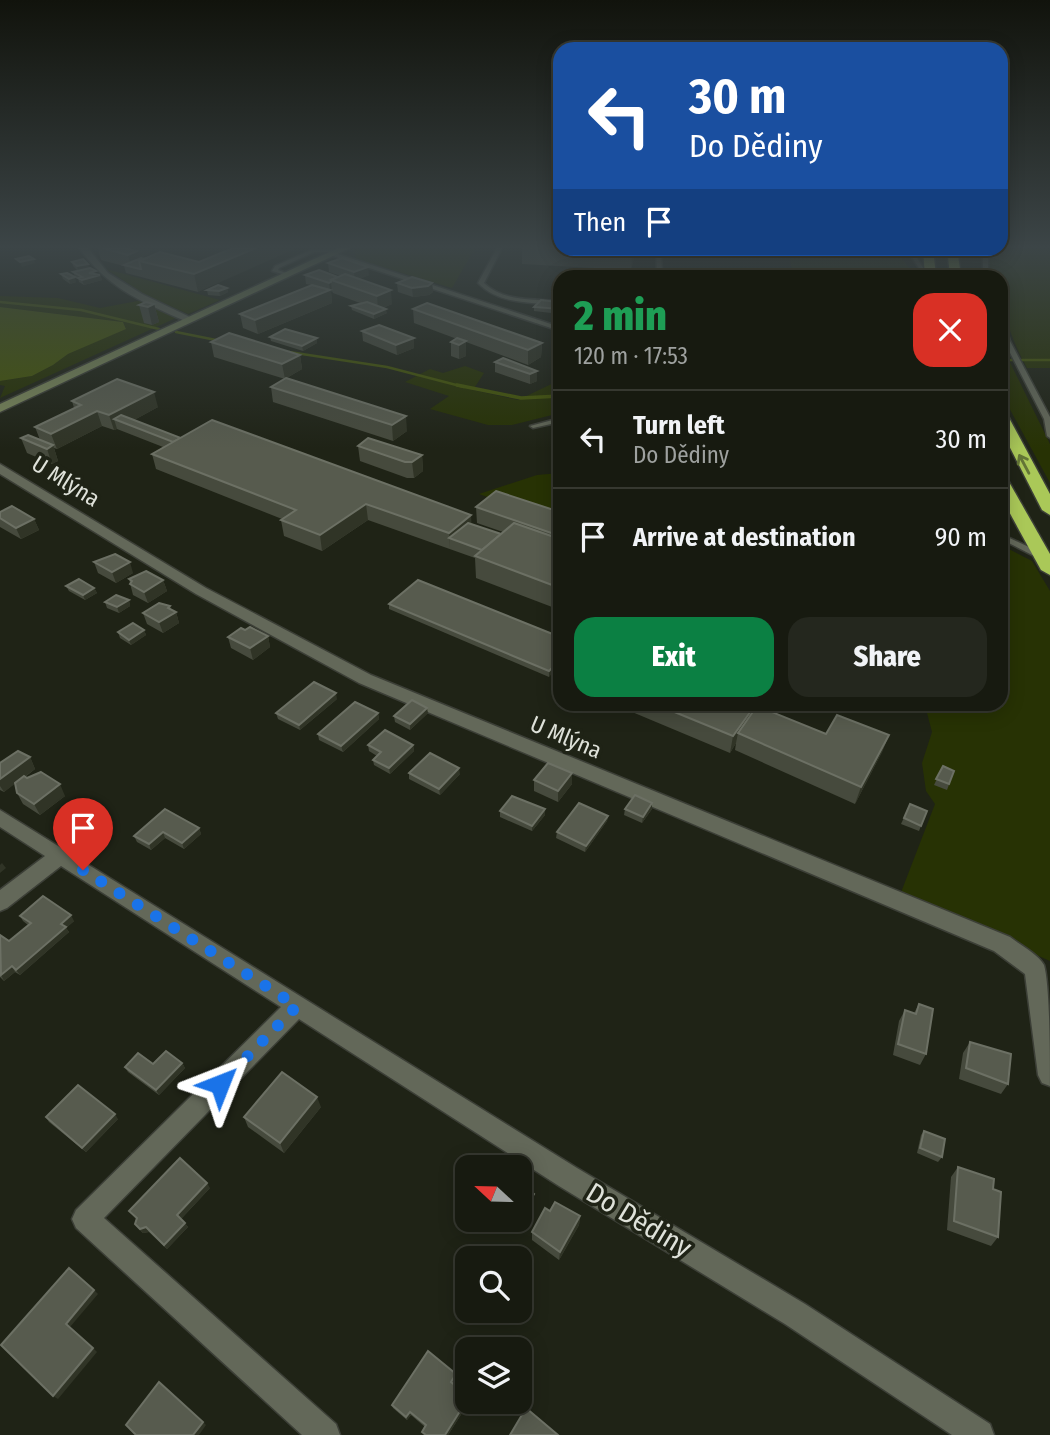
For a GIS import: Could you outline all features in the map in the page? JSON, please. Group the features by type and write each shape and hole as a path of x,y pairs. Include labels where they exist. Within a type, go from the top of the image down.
{"highway":[{"path":"1008,429 1050,510"},
{"path":"1008,495 1046,563"}],"main road":[{"path":"0,408 202,315"}],"street":[{"path":"180,315 191,320"},
{"name":"U Mlýna","path":"0,468 201,591 365,679 1002,944 1035,970 1050,1075"},
{"name":"Do Dědiny","path":"0,817 297,1006 795,1314 979,1435"},
{"path":"0,902 60,855"},
{"path":"297,1006 85,1219 325,1435"}],"lane":[{"path":"520,315 553,327"},
{"path":"1008,337 1049,422 1050,436"},
{"path":"533,426 553,422"},
{"path":"1008,540 1046,563"}],"shaded area":[{"path":"0,315 65,315 123,322 126,329 68,354 32,376 0,381"},
{"path":"65,315 170,315 176,318 0,398 5,386 0,385 0,381 32,376 68,354 126,328 123,322"},
{"path":"1008,315 1050,315 1050,368 1027,368 1008,324"},
{"path":"1008,358 1050,444 1050,483 1008,406"},
{"path":"465,366 484,373 473,390 518,400 553,383 553,415 512,425 488,425 430,409 449,396 405,382 430,369 443,373"},
{"path":"553,474 553,520 479,494 537,475"},
{"path":"1008,549 1032,561 1050,591 1050,961 900,895 935,804 926,791 922,763 932,732 927,711 1008,711"}],"building":[{"path":"242,315 268,315 255,320"},
{"path":"430,315 461,315 542,343 528,350"},
{"path":"379,325 414,338 396,345 362,331"},
{"path":"285,329 317,338 302,346 270,337"},
{"path":"229,333 300,355 282,364 211,342"},
{"path":"457,338 466,341 459,345 451,342"},
{"path":"503,358 537,371 530,374 495,362"},
{"path":"286,378 406,416 392,425 271,387"},
{"path":"117,379 154,392 109,415 97,411 51,434 35,427 81,405 72,401"},
{"path":"121,415 181,438 173,442 114,419"},
{"path":"212,420 471,515 449,533 366,504 320,535 281,520 296,510 152,454"},
{"path":"28,435 53,445 47,449 21,438"},
{"path":"368,438 422,455 412,462 405,462 358,446"},
{"path":"496,491 553,510 553,534 476,507"},
{"path":"12,506 34,519 16,528 0,518 0,512"},
{"path":"468,523 501,534 482,550 449,538"},
{"path":"514,523 553,537 553,585 475,556"},
{"path":"115,554 130,562 112,572 94,562"},
{"path":"146,571 163,580 144,592 130,584 132,581 129,579"},
{"path":"79,579 94,588 83,595 66,586"},
{"path":"418,580 553,634 553,667 549,671 389,604"},
{"path":"116,595 129,600 117,607 105,602"},
{"path":"159,603 170,606 168,608 176,612 159,622 143,613"},
{"path":"133,623 144,630 129,640 118,632"},
{"path":"250,627 268,636 250,648 228,637 241,628 245,630"},
{"path":"314,682 336,693 299,725 276,713"},
{"path":"412,700 427,708 410,724 394,716"},
{"path":"355,702 378,713 341,746 318,734"},
{"path":"672,711 751,711 733,736"},
{"path":"753,711 769,711 826,734 837,715 889,735 861,787 738,733"},
{"path":"385,730 413,745 389,768 373,760 381,752 368,745"},
{"path":"18,751 30,757 0,779 0,763"},
{"path":"430,753 459,768 439,789 409,773"},
{"path":"548,763 572,773 558,791 534,780"},
{"path":"943,766 954,771 949,784 936,779"},
{"path":"41,772 60,784 34,804 17,793 15,783 24,776 27,778"},
{"path":"635,795 652,803 643,817 625,809"},
{"path":"512,796 545,809 532,826 500,811"},
{"path":"579,803 608,816 586,846 557,832"},
{"path":"910,804 927,811 921,826 904,818"},
{"path":"165,809 199,828 182,843 163,832 149,844 134,836"},
{"path":"43,896 71,915 61,924 66,927 16,970 12,966 1,975 0,935 9,941 31,923 20,916"},
{"path":"919,1004 933,1009 926,1054 898,1044 905,1010 916,1014"},
{"path":"970,1042 1011,1054 1008,1084 966,1068"},
{"path":"166,1051 182,1063 156,1090 125,1067 138,1053 153,1064"},
{"path":"282,1072 317,1097 280,1143 244,1117"},
{"path":"78,1085 115,1114 82,1148 46,1117"},
{"path":"924,1131 945,1139 942,1157 920,1148"},
{"path":"180,1158 207,1183 177,1215 185,1223 164,1245 146,1227 140,1229 135,1224 137,1218 129,1211"},
{"path":"958,1167 994,1179 993,1189 1001,1192 998,1237 954,1221"},
{"path":"555,1202 580,1216 560,1252 532,1232 545,1208 550,1211"},
{"path":"69,1268 94,1290 66,1324 93,1348 53,1396 1,1345"},
{"path":"428,1351 455,1373 451,1382 455,1385 455,1414 458,1414 445,1435 426,1435 422,1432 426,1425 410,1412 406,1417 392,1405"},
{"path":"159,1382 203,1422 193,1435 136,1435 126,1425"},
{"path":"532,1413 558,1435 510,1435 522,1414"}],"waterway":[{"path":"101,315 159,329"},
{"path":"176,332 221,341"},
{"path":"289,352 387,367 464,387"},
{"path":"1008,360 1050,360"},
{"path":"457,385 521,398 553,396"}],"route":[{"path":"83,870 297,1006 220,1084"}]}
